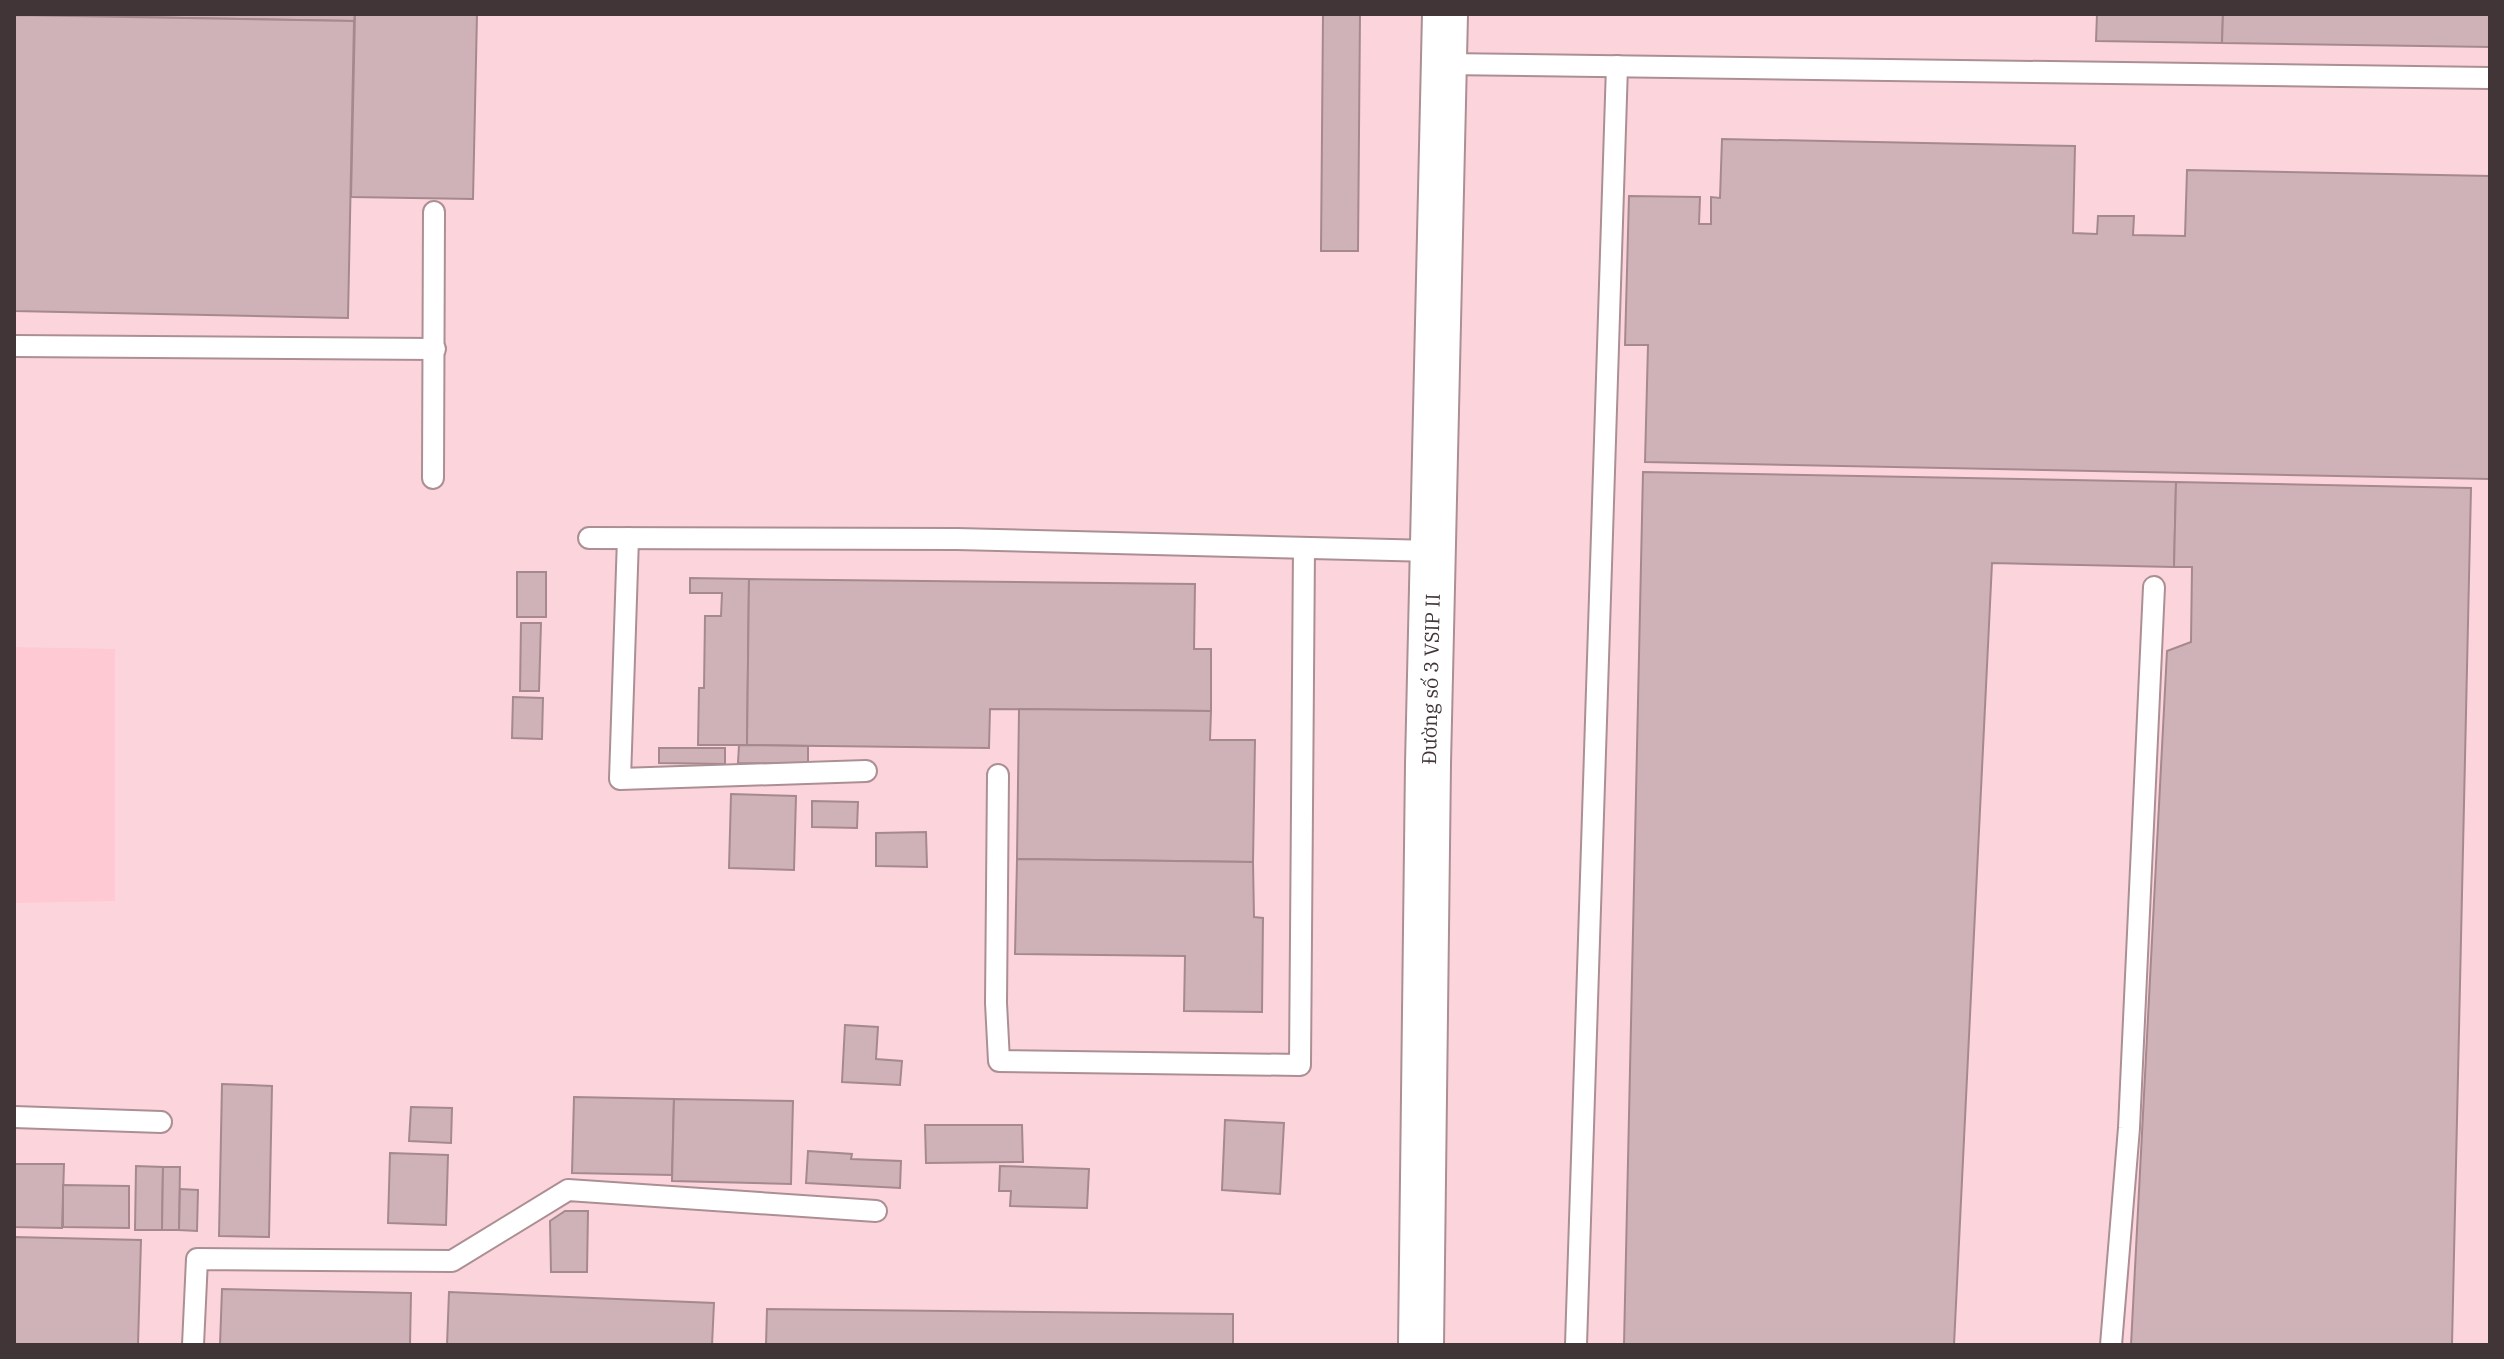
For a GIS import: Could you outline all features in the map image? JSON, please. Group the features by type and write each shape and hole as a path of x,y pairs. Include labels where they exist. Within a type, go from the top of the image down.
{"street":[{"name":"Đường số 3 VSIP II","path":"1421,1345 1445,14"}],"lane":[{"path":"1443,64 2490,78"},
{"path":"1576,1345 1617,66"},
{"path":"433,478 434,212"},
{"path":"14,346 435,349"},
{"path":"589,538 957,539 1433,551"},
{"path":"628,538 620,779 866,771"},
{"path":"998,775 996,1003 999,1061 1300,1065 1304,548"},
{"path":"2111,1345 2129,1128 2154,587"},
{"path":"14,1117 161,1122"},
{"path":"193,1345 197,1259 452,1261 568,1190 876,1211"}],"shaded area":[{"path":"14,14 2490,14 2490,1345 14,1345"},
{"path":"14,647 115,649 115,901 14,903"}],"building":[{"path":"129,14 355,14 354,21 129,17"},
{"path":"355,14 477,14 473,199 351,197"},
{"path":"1323,14 1360,14 1358,251 1321,251"},
{"path":"2097,14 2223,14 2222,43 2096,41"},
{"path":"2223,14 2490,14 2490,47 2222,43"},
{"path":"14,15 354,21 348,318 14,311"},
{"path":"1722,139 2075,146 2073,233 2097,234 2098,216 2134,216 2133,235 2185,236 2187,170 2490,176 2490,479 1645,462 1648,345 1625,345 1629,196 1700,197 1699,224 1711,224 1711,197 1720,198"},
{"path":"1643,472 2176,482 2174,567 1992,563 1954,1345 1624,1345"},
{"path":"2176,482 2471,488 2452,1345 2131,1345 2167,651 2191,642 2192,567 2174,567"},
{"path":"517,572 546,572 546,617 517,617"},
{"path":"690,578 749,579 747,745 698,745 699,688 704,688 705,616 721,616 722,593 690,593"},
{"path":"749,579 1195,584 1194,649 1211,649 1211,711 990,709 989,748 747,745"},
{"path":"521,623 541,623 539,691 520,691"},
{"path":"513,697 543,698 542,739 512,738"},
{"path":"1019,709 1211,711 1210,740 1255,740 1253,862 1017,859"},
{"path":"739,745 808,746 808,764 738,763"},
{"path":"659,748 725,748 725,764 659,763"},
{"path":"731,794 796,796 794,870 729,868"},
{"path":"812,801 858,802 857,828 812,827"},
{"path":"926,832 927,867 876,866 876,833"},
{"path":"1017,859 1253,862 1254,917 1263,918 1262,1012 1184,1011 1185,956 1015,954"},
{"path":"845,1025 878,1027 876,1059 902,1061 900,1085 842,1082"},
{"path":"222,1084 272,1086 269,1237 219,1236"},
{"path":"574,1097 674,1099 672,1175 572,1173"},
{"path":"674,1099 793,1101 791,1184 672,1181"},
{"path":"411,1107 452,1108 451,1143 409,1141"},
{"path":"1225,1120 1284,1123 1280,1194 1222,1190"},
{"path":"925,1125 1022,1125 1023,1162 926,1163"},
{"path":"808,1151 852,1154 851,1159 901,1161 900,1188 806,1183"},
{"path":"390,1153 448,1155 446,1225 388,1223"},
{"path":"14,1164 64,1164 62,1228 14,1227"},
{"path":"136,1166 163,1167 162,1230 135,1230"},
{"path":"1000,1166 1089,1169 1087,1208 1010,1206 1011,1191 999,1191"},
{"path":"163,1167 180,1167 179,1230 162,1230"},
{"path":"63,1185 129,1186 129,1228 63,1227"},
{"path":"180,1189 198,1190 197,1231 179,1230"},
{"path":"565,1211 588,1211 587,1272 551,1272 550,1221"},
{"path":"14,1237 141,1240 138,1345 14,1345"},
{"path":"222,1289 411,1293 410,1345 220,1345"},
{"path":"449,1292 714,1303 712,1345 447,1345"},
{"path":"767,1309 1233,1314 1233,1345 766,1345"}]}
